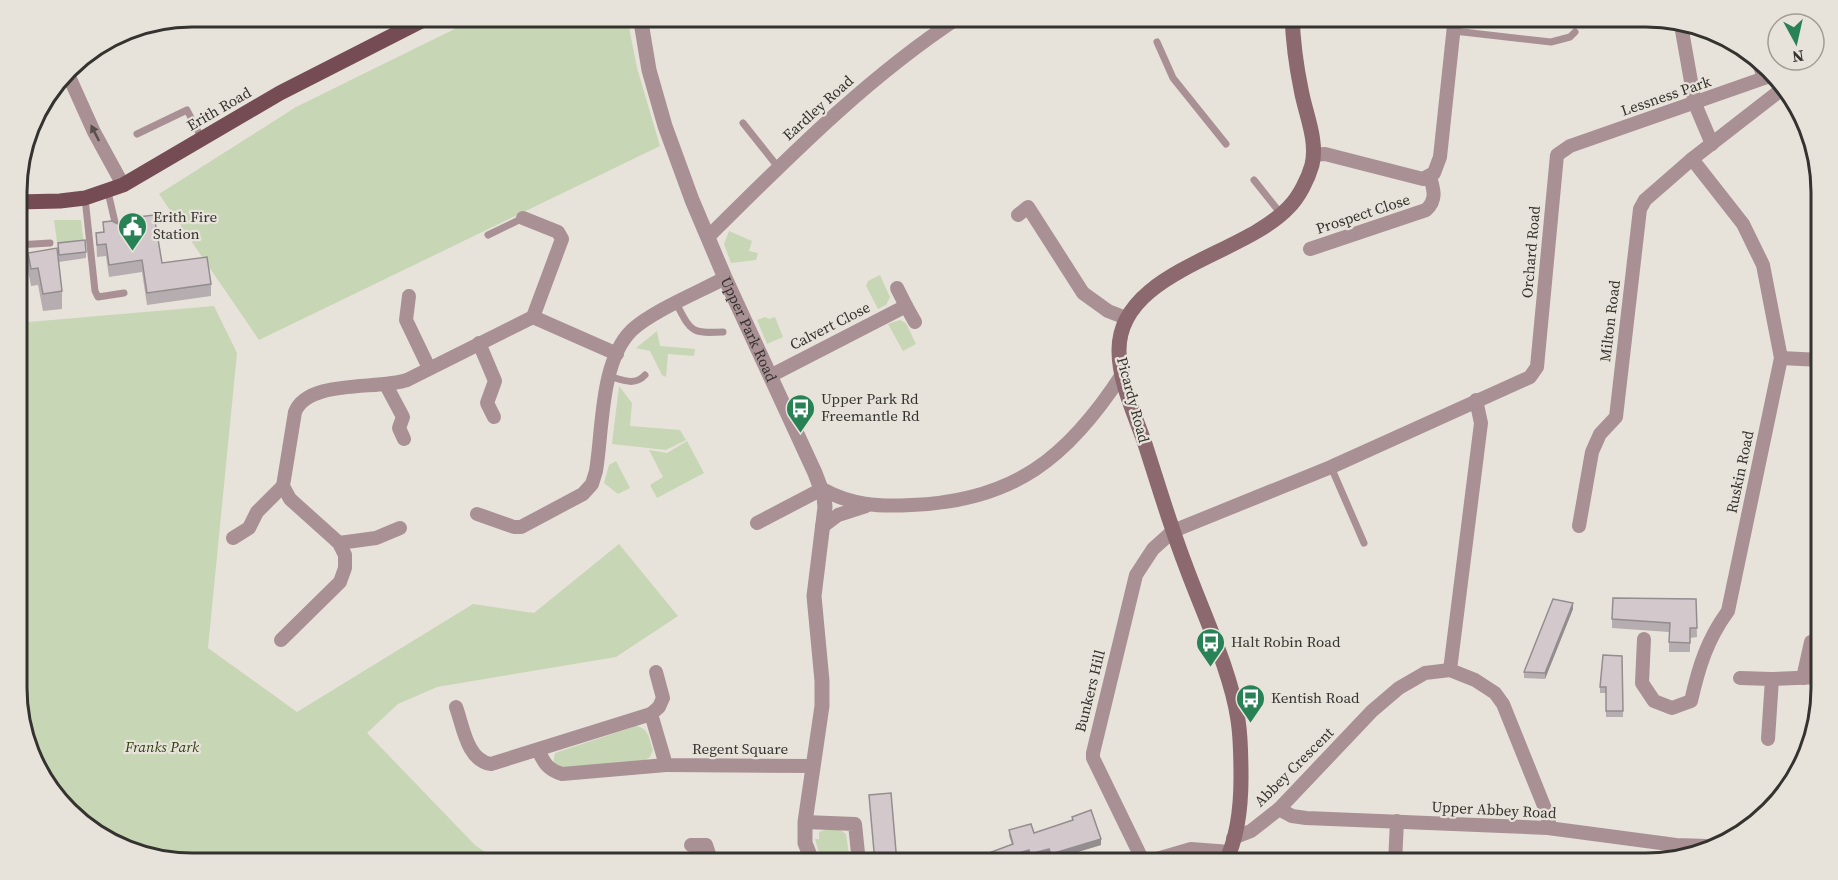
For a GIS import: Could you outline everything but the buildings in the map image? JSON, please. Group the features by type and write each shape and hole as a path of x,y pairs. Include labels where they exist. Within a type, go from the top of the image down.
{"main road":[{"name":"Erith Road","path":"27,202 85,198 108,192 330,66 409,27"},
{"name":"Picardy Road","path":"1229,851 1238,824 1241,795 1238,718 1226,673 1173,531 1123,373 1119,351 1121,332 1126,318 1138,302 1156,286 1272,222 1290,207 1301,190 1314,154 1301,89 1293,27"}],"street":[{"name":"Upper Park Road","path":"643,27 649,70 665,126 724,278 822,489 825,507 814,596 822,681 822,706 805,822 806,843 810,853"},
{"name":"Eardley Road","path":"708,237 778,167 875,78 946,27"},
{"path":"1314,154 1324,154 1416,178 1430,177 1440,158 1454,27"},
{"path":"1682,31 1695,104 1712,144"},
{"name":"Lessness Park","path":"1570,146 1765,78"},
{"path":"71,80 94,132 123,185"},
{"name":"Milton Road","path":"1579,526 1592,452 1600,434 1616,417 1640,209 1645,200 1692,159 1777,93"},
{"name":"Orchard Road","path":"1476,400 1530,377 1537,368 1557,155 1570,146"},
{"name":"Ruskin Road","path":"1644,639 1642,683 1654,701 1672,708 1691,701 1699,665 1714,630 1728,611 1781,358 1763,265 1743,224 1692,159"},
{"name":"Prospect Close","path":"1310,249 1426,210 1432,205 1434,196 1430,177"},
{"path":"1028,207 1083,293 1108,312 1126,318"},
{"path":"233,538 249,528 257,512 283,486 298,404 310,394 323,390 386,386 407,380 533,317 562,242 562,236 558,232 523,218"},
{"path":"477,514 514,528 521,527 583,494 592,484 597,471 608,376 617,354 631,331 647,319 724,278"},
{"path":"897,288 915,322"},
{"path":"409,296 406,320 429,368"},
{"name":"Calvert Close","path":"770,376 906,306"},
{"path":"533,317 617,354"},
{"path":"478,343 495,381 487,403 494,417"},
{"path":"1781,358 1811,360"},
{"path":"822,527 838,515 868,506 940,504 980,496 1015,482 1038,468 1076,436 1092,418 1123,373"},
{"path":"386,386 403,417 399,428 405,439"},
{"path":"1173,531 1331,466 1476,400 1480,423 1450,670 1488,688 1503,704 1550,822 1548,828"},
{"path":"281,640 340,582 345,561 345,555 339,543 290,499 283,486"},
{"path":"757,523 822,489 842,499 868,506"},
{"path":"339,543 376,538 400,528"},
{"name":"Bunkers Hill","path":"1138,853 1093,758 1093,747 1136,575 1153,549 1173,531"},
{"path":"1803,678 1811,642"},
{"name":"Abbey Crescent","path":"1229,851 1279,809 1372,711 1390,696 1425,673 1450,670"},
{"path":"456,707 473,753 483,763 491,764 651,714 659,707 663,698 656,672"},
{"path":"1740,678 1811,678"},
{"path":"1768,739 1772,679"},
{"path":"651,714 666,765"},
{"name":"Regent Square","path":"538,750 544,763 552,771 562,774 666,765 813,766"},
{"name":"Upper Abbey Road","path":"1279,809 1292,816 1306,818 1548,828 1694,846"},
{"path":"1395,853 1397,821"},
{"path":"805,822 855,824 858,853"},
{"path":"691,845 706,844 709,853"},
{"path":"1177,853 1191,849 1229,851"}],"lane":[{"path":"1454,31 1551,42 1570,37 1575,32"},
{"path":"1157,42 1173,78 1226,144"},
{"path":"137,134 187,110 202,139"},
{"path":"743,123 778,167"},
{"path":"1254,180 1281,214"},
{"path":"108,192 117,231"},
{"path":"85,198 95,291 98,297 124,293"},
{"path":"488,235 523,218"},
{"path":"27,244 50,243"},
{"path":"676,303 688,326 699,334 723,332"},
{"path":"608,376 633,383 640,381 645,375"},
{"path":"1331,466 1364,543"}],"green space":[{"path":"459,27 629,27 637,68 660,146 259,340 159,194 296,107"},
{"path":"54,220 81,220 84,246 58,249"},
{"path":"729,231 752,241 749,251 758,253 756,260 731,263 724,244"},
{"path":"880,275 890,297 886,305 878,309 866,286 868,281"},
{"name":"Franks Park","path":"214,306 237,353 208,648 297,712 473,604 534,613 619,544 678,616 616,657 437,687 398,704 367,733 475,845 487,853 192,853 171,852 149,847 119,836 83,812 61,788 40,751 28,709 27,322"},
{"path":"765,317 769,319 775,317 783,337 767,344 757,320"},
{"path":"900,320 906,323 916,344 903,351 888,324"},
{"path":"657,331 660,346 695,349 694,356 668,354 666,377 662,375 650,351 636,348"},
{"path":"619,386 632,403 630,426 680,430 686,440 666,450 612,444"},
{"path":"687,441 704,473 657,498 650,485 663,477 649,450 667,453"},
{"path":"616,461 630,488 618,494 604,483 609,465"},
{"path":"636,726 644,729 653,750 650,757 645,760 559,768 553,763 555,753"},
{"path":"827,829 840,830 846,834 849,853 819,853 815,839 819,839 819,832"}],"place":[{"name":"Erith Fire Station","path":"132,252"},
{"name":"Upper Park Rd Freemantle Rd","path":"800,434"},
{"name":"Halt Robin Road","path":"1210,668"},
{"name":"Kentish Road","path":"1250,724"}]}
